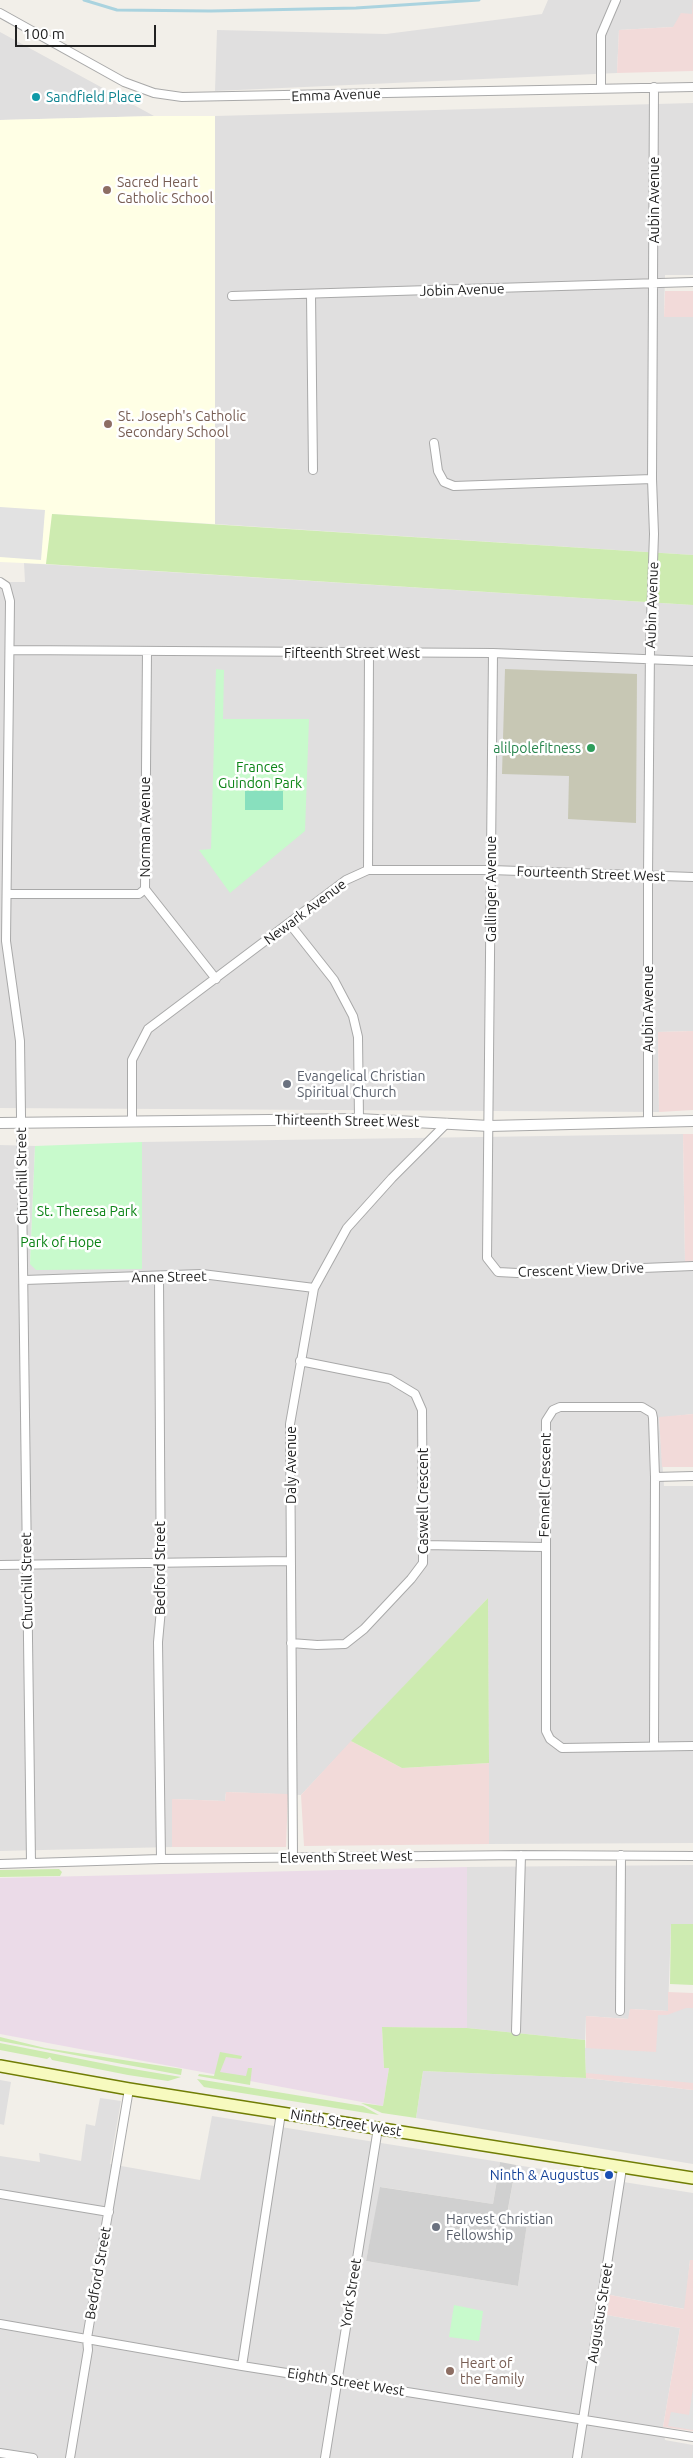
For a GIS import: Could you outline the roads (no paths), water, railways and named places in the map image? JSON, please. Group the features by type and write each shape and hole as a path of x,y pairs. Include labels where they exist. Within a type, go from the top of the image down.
{"main road":[{"name":"Ninth Street West","path":"0,2066 129,2089 693,2178"}],"street":[{"path":"601,88 601,35 616,0"},
{"name":"Emma Avenue","path":"0,13 108,75 140,88 175,96 208,98 693,87"},
{"name":"Aubin Avenue","path":"648,1122 650,660 654,534 652,479 654,87"},
{"name":"Jobin Avenue","path":"232,296 654,285 693,282"},
{"path":"310,294 313,470"},
{"path":"434,443 438,471 444,482 454,486 652,479"},
{"name":"Churchill Street","path":"1,582 6,586 10,601 6,941 20,1042 31,1863"},
{"name":"Fifteenth Street West","path":"10,650 493,653 693,661"},
{"name":"Norman Avenue","path":"147,651 145,889 216,979"},
{"path":"368,870 369,653"},
{"name":"Gallinger Avenue","path":"489,1126 493,653"},
{"name":"Fourteenth Street West","path":"368,870 491,870 693,877"},
{"name":"Newark Avenue","path":"132,1122 132,1060 148,1029 346,880 368,870"},
{"path":"7,894 138,894 145,889"},
{"path":"290,923 334,980 353,1016 358,1037 359,1119"},
{"name":"Thirteenth Street West","path":"0,1123 359,1119 489,1126 693,1121"},
{"name":"Daly Avenue","path":"293,1858 290,1424 314,1288 347,1228 392,1178 447,1123"},
{"name":"Crescent View Drive","path":"489,1126 487,1258 498,1272 517,1273 693,1266"},
{"name":"Anne Street","path":"24,1280 159,1277 202,1274 314,1288"},
{"name":"Bedford Street","path":"159,1277 161,1609 158,1642 161,1859"},
{"name":"Caswell Crescent","path":"292,1643 317,1645 345,1644 364,1629 411,1579 423,1563 422,1410 415,1394 390,1379 300,1361"},
{"name":"Fennell Crescent","path":"654,1746 655,1476 652,1413 646,1408 560,1407 553,1410 546,1421 544,1547 546,1732 550,1739 562,1748 693,1746"},
{"path":"655,1476 693,1476"},
{"path":"423,1545 544,1547"},
{"path":"0,1565 290,1561"},
{"path":"516,2031 521,1855"},
{"name":"Eleventh Street West","path":"0,1864 161,1859 521,1855 693,1856"},
{"path":"620,2011 621,1855"},
{"name":"Bedford Street","path":"70,2458 88,2350 87,2338 129,2089"},
{"path":"242,2366 280,2113"},
{"name":"York Street","path":"325,2458 378,2128"},
{"name":"Augustus Street","path":"576,2458 622,2168"},
{"path":"0,2194 109,2212"},
{"name":"Eighth Street West","path":"0,2324 242,2366 693,2438"},
{"path":"0,2452 33,2458"}],"waterway":[{"path":"84,0 117,10 211,11 356,8 479,0"}],"place":[{"name":"Sandfield Place","path":"36,97"},
{"name":"Sacred Heart Catholic School","path":"107,190"},
{"name":"St. Joseph's Catholic Secondary School","path":"108,424"},
{"name":"alilpolefitness","path":"591,748"},
{"name":"Evangelical Christian Spiritual Church","path":"287,1084"},
{"name":"Ninth & Augustus","path":"609,2175"},
{"name":"Harvest Christian Fellowship","path":"436,2227"},
{"name":"Heart of the Family","path":"450,2371"}],"park label":[{"name":"Frances Guindon Park","path":"260,776"},
{"name":"St. Theresa Park","path":"87,1211"},
{"name":"Park of Hope","path":"61,1242"}]}
